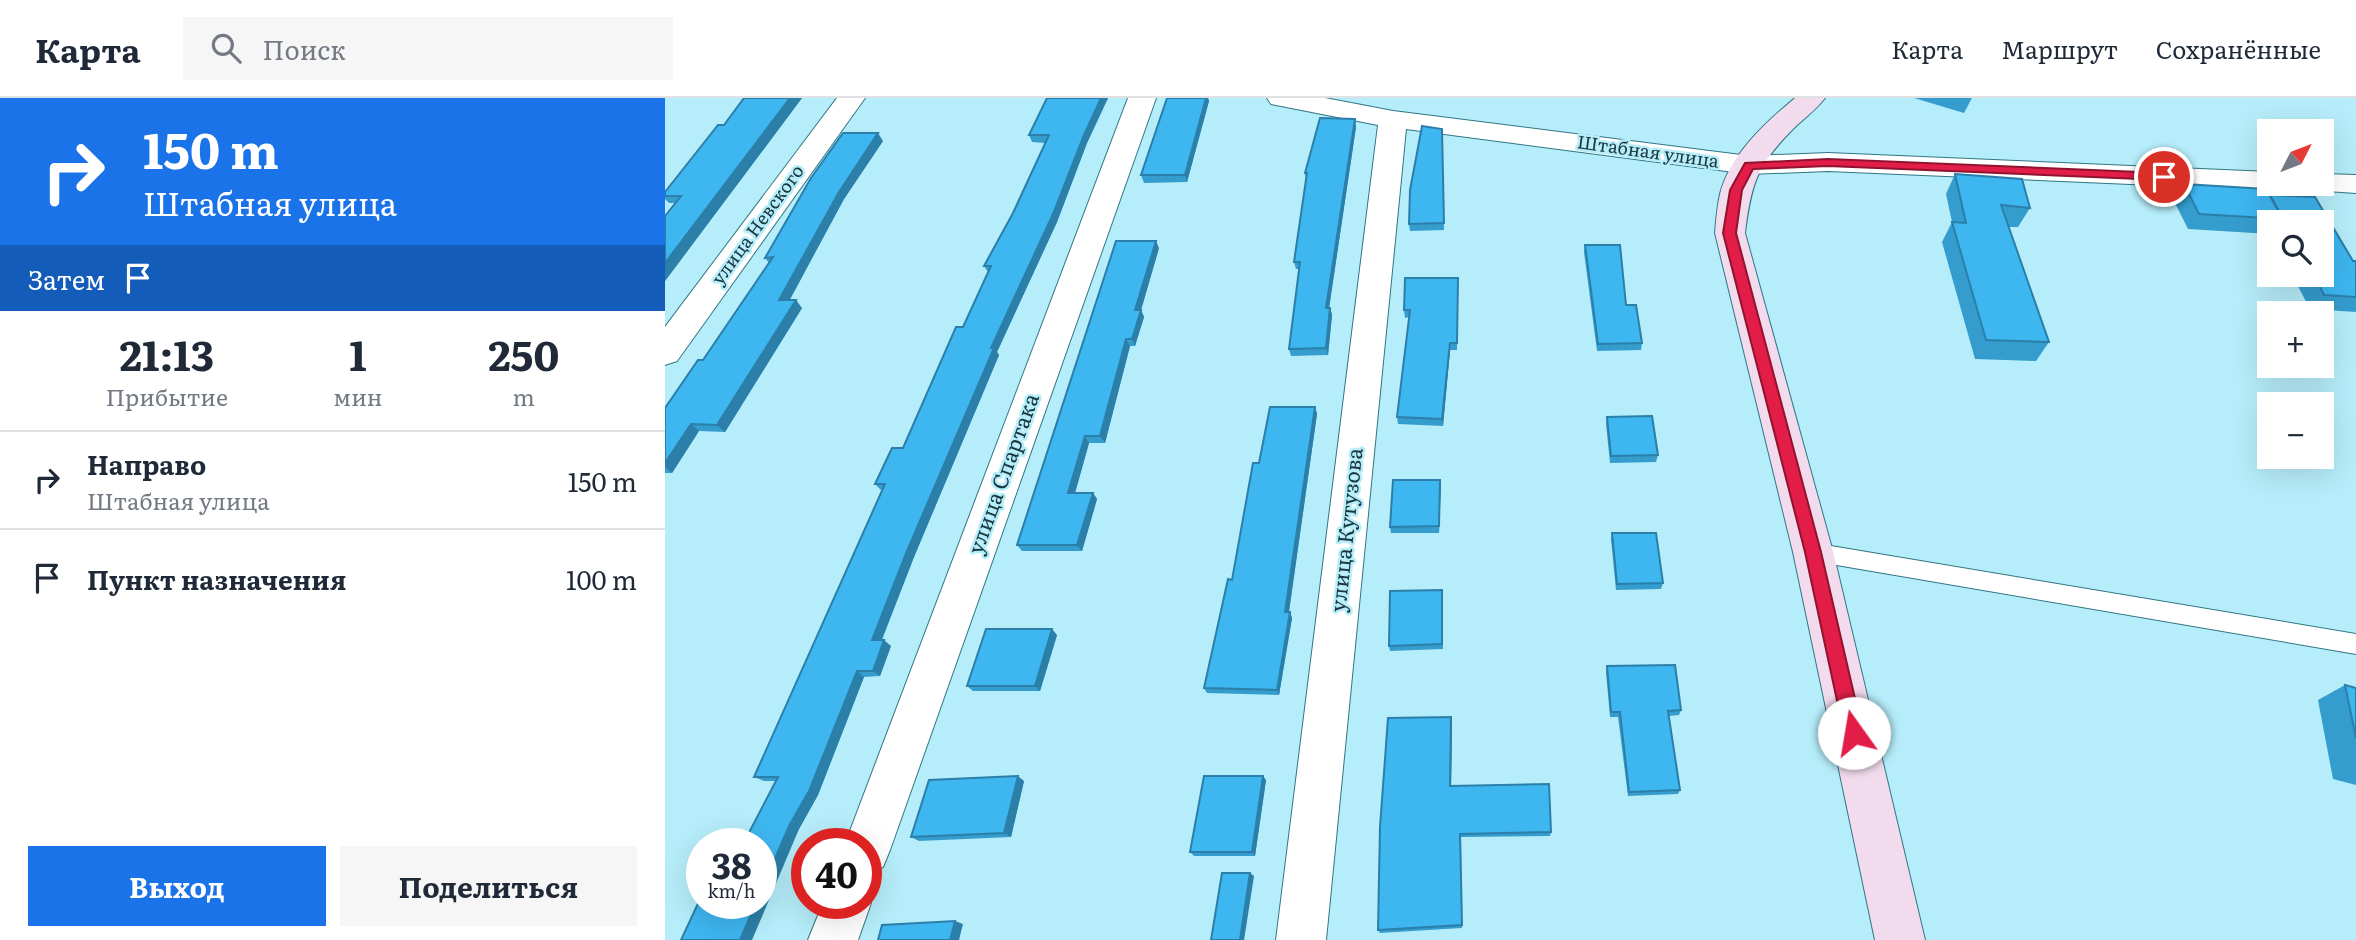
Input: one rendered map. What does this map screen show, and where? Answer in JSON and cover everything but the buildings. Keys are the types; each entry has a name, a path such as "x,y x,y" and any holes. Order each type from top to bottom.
{"street":[{"name":"улица Невского","path":"665,352 851,98"},
{"name":"улица Спартака","path":"874,828 1142,98"},
{"name":"Штабная улица","path":"1281,98 1393,119 1749,165 1828,162 2257,180"},
{"path":"1811,98 1765,143 1749,165 1736,190 1730,233 1813,552 1900,940"},
{"name":"улица Кутузова","path":"1301,940 1393,119"},
{"path":"2335,183 2356,184"},
{"path":"833,940 841,919"}],"lane":[{"path":"1813,552 2356,644"}],"route":[{"path":"1854,733 1813,552 1730,233 1736,190 1749,165 1828,162 2164,177"}]}
